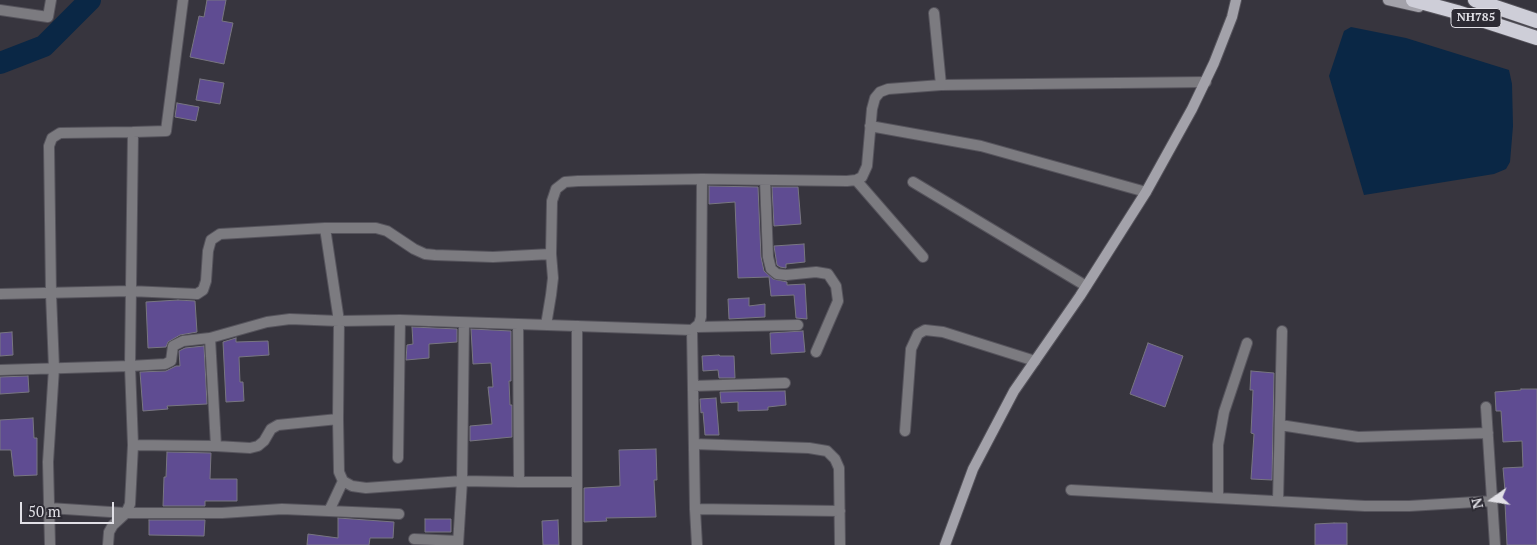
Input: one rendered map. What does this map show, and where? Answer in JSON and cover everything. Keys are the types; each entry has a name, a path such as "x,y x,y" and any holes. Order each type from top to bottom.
{"highway":[{"name":"NH785","path":"1413,0 1537,38"},
{"name":"NH785","path":"1475,0 1537,21"}],"main road":[{"path":"944,545 973,469 1014,391 1086,286 1146,192 1206,82 1227,30 1236,0"},
{"path":"1388,0 1455,16 1537,44"},
{"path":"1486,0 1504,3 1537,17"}],"street":[{"path":"0,10 48,17 51,0"},
{"path":"50,545 48,462 54,368 51,294 50,146 52,138 60,133 166,131 183,0"},
{"path":"934,13 941,86"},
{"path":"546,325 552,295 553,278 551,254 552,201 556,189 565,182 578,180 702,179 856,180 862,176 866,166 874,103 880,92 888,89 941,86 1206,82"},
{"path":"870,126 981,146 1146,192"},
{"path":"108,545 109,532 113,525 126,513 130,504 133,445 130,291 133,132"},
{"path":"697,545 693,386 695,328 701,317 702,179"},
{"path":"765,180 768,257 771,269 777,274 786,275 816,272 828,274 836,286 838,301 816,352"},
{"path":"856,180 923,257"},
{"path":"912,182 1086,286"},
{"path":"325,228 339,321 337,462 343,481 352,486 366,488 462,482 577,482"},
{"path":"0,294 130,291 197,294 203,290 206,281 208,251 211,240 220,234 325,228 376,228 387,231 425,254 493,257 551,254"},
{"path":"0,370 165,364 171,361 173,346 184,341 210,338 267,322 290,318 339,321 400,320 695,328 798,325"},
{"path":"398,458 400,320"},
{"path":"414,539 458,543 462,482 464,323"},
{"path":"518,324 520,482"},
{"path":"577,326 577,545"},
{"path":"905,431 912,349 918,334 925,330 944,332 1035,361"},
{"path":"1278,501 1282,331"},
{"path":"210,338 216,446"},
{"path":"1218,498 1218,445 1224,412 1248,343"},
{"path":"693,386 785,383"},
{"path":"1486,407 1495,545"},
{"path":"133,445 250,448 258,446 264,441 271,429 278,425 338,419"},
{"path":"1280,425 1358,437 1488,433"},
{"path":"694,444 809,448 827,451 835,459 839,468 840,545"},
{"path":"328,511 343,481"},
{"path":"1071,490 1366,506 1409,506 1492,501"},
{"path":"49,508 126,513 222,513 282,509 399,514"},
{"path":"695,509 840,511"}],"water":[{"path":"1351,27 1406,38 1509,70 1512,84 1513,126 1510,162 1506,169 1494,174 1364,195 1329,76 1344,31"}],"building":[{"path":"207,0 226,0 222,21 233,23 224,64 190,57 199,16 204,17"},
{"path":"200,79 224,83 220,104 196,100"},
{"path":"177,103 199,107 196,121 175,117"},
{"path":"709,186 758,187 761,257 764,271 773,279 787,282 787,285 805,284 807,319 796,318 794,295 771,296 769,277 738,278 735,202 709,204"},
{"path":"772,187 798,187 801,224 774,226"},
{"path":"804,244 805,262 786,264 786,268 777,265 774,246"},
{"path":"749,298 749,306 765,304 765,317 729,319 728,299"},
{"path":"195,301 197,332 180,335 168,342 166,347 148,348 146,302"},
{"path":"412,327 457,329 457,342 429,344 429,358 406,360 407,345 413,344"},
{"path":"471,329 511,331 511,381 509,381 510,405 512,405 512,437 470,441 470,426 492,424 488,387 493,387 491,363 473,364"},
{"path":"803,331 805,352 771,354 770,333"},
{"path":"12,332 13,355 0,356 0,333"},
{"path":"236,338 236,342 268,341 269,355 239,357 240,382 243,382 244,401 226,402 223,342"},
{"path":"1148,343 1183,356 1165,407 1130,394"},
{"path":"204,346 207,404 167,406 168,409 143,411 140,372 166,371 180,366 179,351 185,348"},
{"path":"702,356 734,356 735,378 719,378 718,370 703,371"},
{"path":"1251,371 1274,373 1272,480 1251,479 1254,434 1251,433 1253,390 1250,390"},
{"path":"28,376 29,392 0,394 0,377"},
{"path":"1537,389 1537,545 1507,545 1505,503 1502,503 1502,491 1505,491 1503,468 1523,467 1522,441 1503,442 1501,411 1496,411 1495,392"},
{"path":"785,391 786,405 768,407 768,410 738,411 738,402 721,403 720,392"},
{"path":"716,398 719,435 705,435 700,399"},
{"path":"33,418 34,438 37,438 37,475 14,476 11,450 0,450 0,420"},
{"path":"656,449 657,480 654,480 656,517 606,518 607,521 584,522 584,488 620,486 619,450"},
{"path":"167,452 211,453 210,479 237,479 237,501 205,501 205,506 163,506"},
{"path":"338,518 394,522 393,538 370,538 369,545 307,545 308,534 338,538"},
{"path":"425,519 451,519 451,532 425,532"},
{"path":"149,520 205,520 204,536 149,535"},
{"path":"558,520 559,545 543,545 542,521"},
{"path":"1347,523 1347,545 1315,545 1315,524"}],"waterway":[{"path":"0,63 44,46 90,0"}]}
